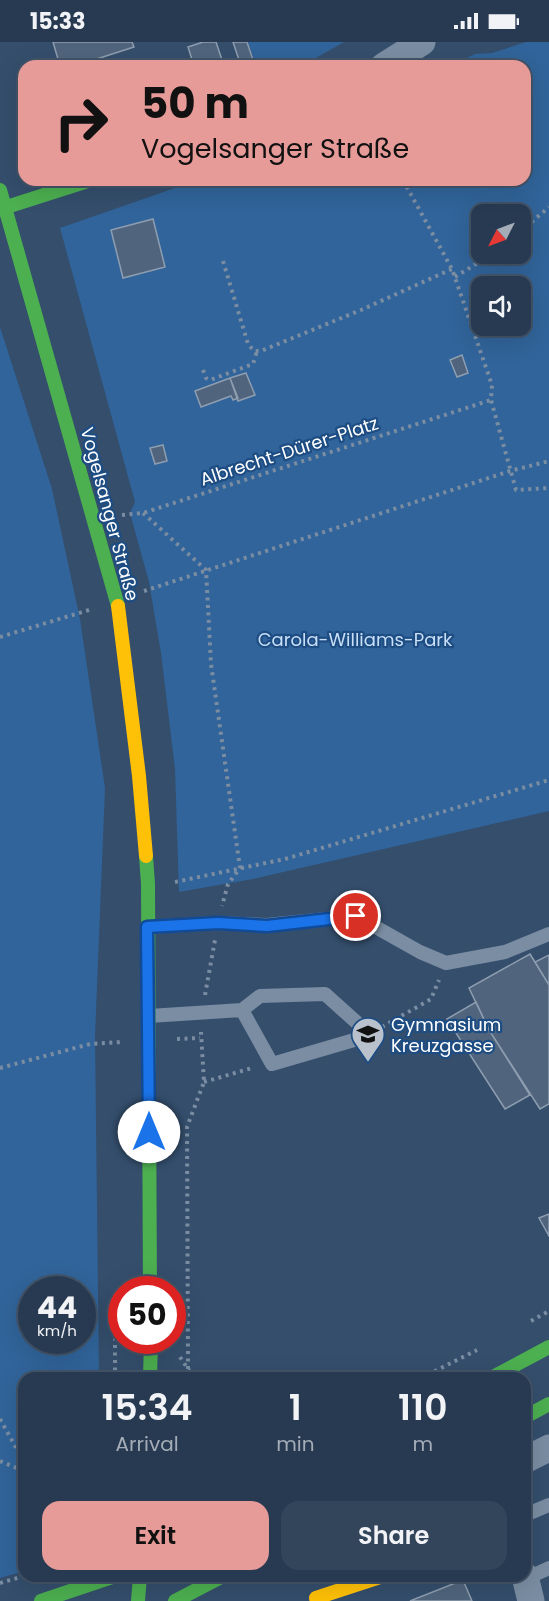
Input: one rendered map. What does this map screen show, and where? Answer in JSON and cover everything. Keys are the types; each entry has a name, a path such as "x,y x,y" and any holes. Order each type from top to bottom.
{"main road":[{"path":"3,208 72,186"},
{"name":"Vogelsanger Straße","path":"0,190 3,208 117,601 139,776 148,884 150,1276"},
{"path":"502,1372 549,1347"},
{"path":"150,1372 151,1354"},
{"path":"154,1354 163,1372"},
{"path":"531,1414 549,1404"},
{"path":"41,1601 97,1582"},
{"path":"138,1601 140,1582"},
{"path":"175,1601 211,1582"},
{"path":"316,1598 365,1582"}],"street":[{"path":"394,60 422,42"},
{"path":"531,1457 549,1448"}],"lane":[{"path":"147,927 218,923 267,926 356,916 420,952 446,963 506,952 549,934"},
{"path":"149,1016 242,1010 260,996 325,994 364,1029 361,1038 272,1064 242,1010"},
{"path":"531,1512 549,1505"}],"path":[{"path":"407,186 455,277 492,385 491,400 516,490 549,488"},
{"path":"531,223 549,207"},
{"path":"223,261 248,344 254,351 261,351 351,314 452,269"},
{"path":"455,277 476,264"},
{"path":"203,370 206,378 210,380 253,364 257,351"},
{"name":"Albrecht-Dürer-Platz","path":"94,520 143,513 491,400"},
{"path":"0,637 117,601 510,471 549,461"},
{"path":"143,513 206,570 211,664 240,868 228,884 218,923 200,1038 204,1082 187,1127 188,1369 190,1372"},
{"path":"148,884 181,882 285,859 549,780"},
{"path":"364,1029 385,1026 431,999 446,963"},
{"path":"0,1068 90,1044 200,1038"},
{"path":"122,1041 122,1053"},
{"path":"204,1082 272,1064"},
{"path":"115,1354 115,1372"},
{"path":"0,1419 18,1451"},
{"path":"0,1461 18,1468"},
{"path":"0,1583 18,1578"}],"green space":[{"path":"248,42 344,42 312,60 254,60"},
{"name":"Carola-Williams-Park","path":"526,42 549,42 549,811 253,879 179,892 175,769 161,653 149,582 130,513 135,502 60,228 181,186 531,186 531,60 462,60 475,54 492,53"},
{"path":"0,327 52,489 80,619 105,788 95,1036 99,1372 18,1372 18,1573 0,1578"}],"building":[{"path":"53,42 132,42 134,47 94,60 58,60"},
{"path":"203,42 216,42 222,60 192,60 188,47"},
{"path":"233,42 247,42 253,60 239,60"},
{"path":"153,219 165,267 123,278 111,230"},
{"path":"462,355 468,373 457,377 450,360"},
{"path":"246,373 255,395 238,401 230,378"},
{"path":"230,378 238,398 233,400 231,396 201,407 195,391"},
{"path":"163,445 167,461 155,464 150,448"},
{"path":"530,954 549,985 549,1104 540,1109 489,1030 469,988"},
{"path":"549,955 549,985 535,962"},
{"path":"476,1002 489,1030 530,1095 505,1109 447,1019"},
{"path":"549,1214 549,1236 539,1218"},
{"path":"458,1582 464,1582 472,1601 410,1601"}],"traffic: fast":[{"path":"0,209 72,186"},
{"path":"0,190 118,606"},
{"path":"146,856 150,1276"},
{"path":"502,1372 549,1347"},
{"path":"150,1372 151,1354"},
{"path":"531,1414 549,1404"},
{"path":"41,1601 97,1582"},
{"path":"138,1601 140,1582"},
{"path":"175,1601 211,1582"}],"traffic: slow":[{"path":"118,606 139,776 146,856"},
{"path":"316,1598 365,1582"}],"place":[{"name":"Gymnasium Kreuzgasse","path":"368,1063"}],"route":[{"path":"149,1132 150,1040 147,927 218,923 267,926 356,916"}]}
